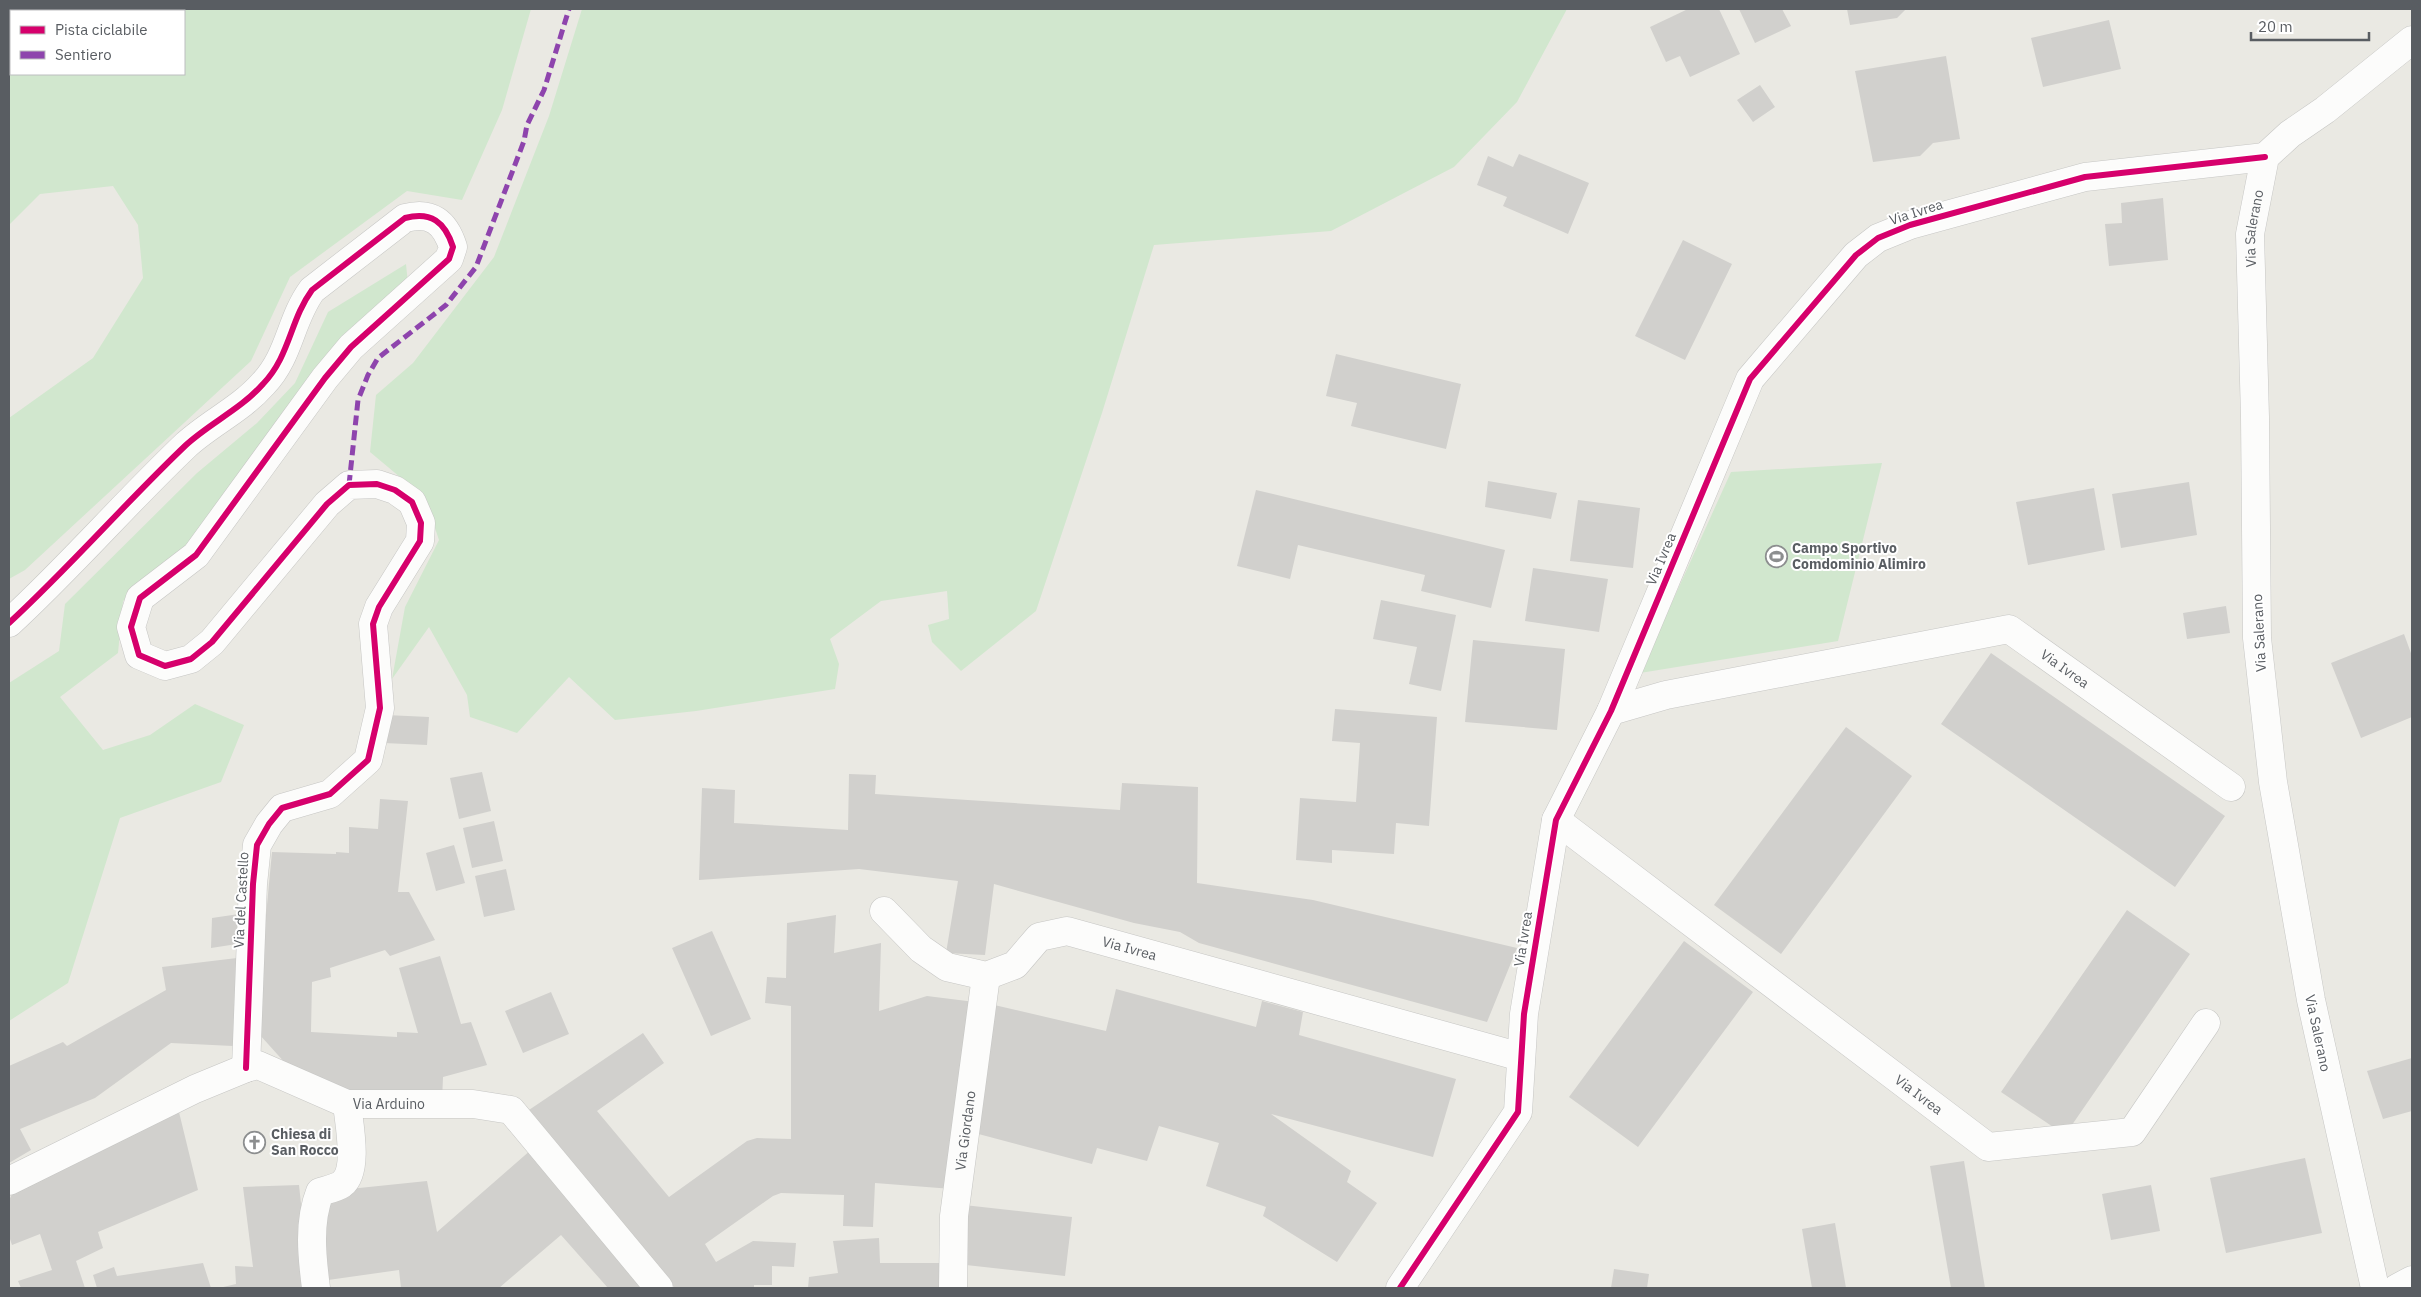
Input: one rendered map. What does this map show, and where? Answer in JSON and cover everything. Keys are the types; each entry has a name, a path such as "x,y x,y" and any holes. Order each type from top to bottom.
{"street":[{"path":"2265,156 2290,134 2325,110 2412,40"},
{"name":"Via Ivrea","path":"1400,1288 1518,1112 1524,1014 1556,820 1611,711 1750,379 1856,255 1878,238 1910,225 2085,177 2265,156"},
{"name":"Via Salerano","path":"2265,156 2250,234 2255,417 2257,638 2273,782 2311,1000 2375,1288"},
{"name":"Via del Castello","path":"9,623 187,444 240,405 264,384 283,358 301,306 312,290 395,223 417,214 430,217 442,224 453,247 450,259 351,347 325,378 196,555 140,598 131,627 139,655 165,666 191,659 212,642 327,504 349,485 377,484 395,490 412,502 421,523 420,541 379,608 373,624 380,708 368,760 330,794 282,808 257,845 253,884 246,1068"},
{"name":"Via Ivrea","path":"1611,711 1666,695 2009,629 2231,787"},
{"name":"Via Ivrea","path":"1556,820 1988,1147 2132,1132 2206,1023"},
{"path":"884,911 921,949 946,967 986,976"},
{"name":"Via Ivrea","path":"986,976 1016,965 1039,937 1067,931 1521,1057"},
{"name":"Via Giordano","path":"954,1288 954,1216 986,976"},
{"name":"Via Arduino","path":"9,1181 195,1088 258,1065 347,1104 474,1104 510,1110 659,1288"},
{"path":"316,1288 312,1257 313,1208 320,1192 341,1184 349,1175 352,1157 347,1104"},
{"path":"2397,1288 2412,1280"}],"green space":[{"path":"9,9 531,9 502,110 462,200 407,191 290,277 251,361 25,570 9,579 9,418 93,358 143,278 138,225 113,186 40,194 9,225"},
{"path":"582,9 1567,9 1517,102 1454,167 1331,231 1154,245 1102,413 1036,611 961,671 932,642 928,625 949,619 947,591 881,601 830,639 839,664 835,689 696,711 615,720 569,677 517,733 470,717 467,695 429,627 392,679 405,607 439,540 425,498 370,452 376,395 413,363 494,257 549,116"},
{"path":"406,264 408,284 176,560 123,601 118,653 60,697 103,750 150,735 195,704 244,725 221,782 120,818 68,983 9,1021 9,683 59,651 65,604 197,473 257,423 295,383 328,312"},
{"name":"Campo Sportivo Comdominio Alimiro","path":"1882,463 1838,641 1640,673 1731,472"}],"building":[{"path":"1688,9 1719,9 1740,54 1690,77 1680,56 1666,62 1650,27"},
{"path":"1739,9 1782,9 1791,26 1755,43"},
{"path":"1847,9 1906,9 1897,18 1850,25"},
{"path":"2109,20 2121,69 2043,87 2031,38"},
{"path":"1946,56 1960,139 1933,143 1920,156 1873,162 1855,71"},
{"path":"1760,85 1775,107 1753,122 1737,100"},
{"path":"1519,154 1589,183 1568,234 1503,206 1507,197 1477,185 1488,156 1513,167"},
{"path":"2163,198 2168,260 2109,266 2105,224 2122,223 2121,203"},
{"path":"1683,240 1732,264 1685,360 1635,336"},
{"path":"1336,354 1461,384 1446,449 1351,426 1357,403 1326,396"},
{"path":"1488,481 1557,493 1551,519 1485,507"},
{"path":"2189,482 2197,535 2121,548 2112,494"},
{"path":"2094,488 2105,550 2028,565 2016,502"},
{"path":"1256,490 1505,550 1491,608 1421,591 1425,575 1298,545 1290,579 1237,566"},
{"path":"1578,500 1640,508 1633,568 1570,561"},
{"path":"1533,568 1608,579 1599,632 1525,621"},
{"path":"1381,600 1456,615 1441,691 1409,684 1417,647 1373,639"},
{"path":"2226,606 2230,633 2187,639 2183,613"},
{"path":"2404,634 2412,656 2412,717 2361,738 2331,663"},
{"path":"1473,640 1565,649 1557,730 1465,722"},
{"path":"1991,653 2225,816 2175,887 1941,724"},
{"path":"1335,709 1437,717 1429,826 1396,823 1394,854 1332,850 1332,863 1296,860 1300,798 1356,802 1360,743 1332,741"},
{"path":"386,715 429,717 427,745 384,743"},
{"path":"1846,727 1912,776 1781,954 1714,905"},
{"path":"482,772 491,811 459,819 450,778"},
{"path":"849,774 876,775 875,794 1120,810 1122,783 1198,787 1197,883 1313,900 1517,948 1487,1022 1199,943 1180,932 1134,923 994,884 985,955 946,953 958,881 859,869 699,880 702,788 735,790 734,823 848,830"},
{"path":"380,799 408,801 398,892 409,892 435,940 390,956 385,950 330,968 331,977 312,982 311,1032 397,1037 397,1032 418,1033 399,968 440,956 461,1024 471,1022 487,1065 443,1077 442,1101 347,1100 296,1075 259,1034 262,958 272,852 349,853 349,827 378,829"},
{"path":"494,821 503,861 472,868 463,828"},
{"path":"454,845 465,883 436,891 426,853"},
{"path":"506,869 515,910 484,917 475,876"},
{"path":"2127,910 2190,954 2065,1135 2001,1092"},
{"path":"239,914 237,944 211,948 212,918"},
{"path":"836,915 834,953 881,943 879,1011 927,996 975,1002 952,1189 875,1183 873,1227 843,1226 844,1195 781,1193 773,1196 705,1244 716,1262 753,1241 796,1243 794,1267 772,1266 772,1285 754,1285 754,1288 675,1288 523,1114 643,1033 664,1063 597,1111 669,1197 747,1141 757,1138 791,1139 791,1006 765,1003 767,977 786,978 787,923"},
{"path":"712,931 751,1019 711,1036 672,948"},
{"path":"1684,941 1753,992 1638,1147 1569,1097"},
{"path":"237,958 233,1046 171,1043 95,1098 20,1129 31,1150 9,1163 9,1066 63,1042 67,1046 166,990 162,967"},
{"path":"1116,989 1256,1027 1262,1001 1303,1012 1299,1035 1456,1079 1433,1157 1271,1114 1351,1171 1347,1182 1377,1203 1337,1262 1263,1216 1266,1207 1206,1186 1219,1143 1159,1126 1147,1161 1097,1148 1092,1164 971,1132 990,1004 1106,1031"},
{"path":"551,992 569,1034 523,1053 505,1011"},
{"path":"2412,1058 2412,1111 2383,1119 2367,1071"},
{"path":"178,1108 198,1190 98,1232 103,1248 76,1261 85,1288 21,1288 18,1281 52,1270 40,1234 12,1245 9,1236 9,1200 15,1189"},
{"path":"532,1149 648,1288 608,1288 561,1235 499,1288 401,1288 399,1270 321,1281 320,1239 330,1191 427,1181 437,1232"},
{"path":"2305,1158 2322,1233 2226,1253 2210,1178"},
{"path":"1964,1161 1985,1288 1951,1288 1930,1166"},
{"path":"299,1185 310,1288 219,1288 236,1284 235,1266 253,1267 243,1187"},
{"path":"2151,1185 2160,1231 2111,1240 2102,1194"},
{"path":"964,1205 1072,1217 1065,1276 957,1264"},
{"path":"1835,1223 1846,1288 1812,1288 1802,1229"},
{"path":"879,1238 880,1263 942,1263 943,1288 808,1288 809,1277 838,1273 833,1241"},
{"path":"203,1263 211,1288 97,1288 93,1275 114,1267 117,1276"},
{"path":"1614,1269 1649,1274 1647,1288 1611,1288"}],"marked path":[{"path":"349,485 358,400 368,375 378,358 446,305 476,267 524,141 527,125 544,90 569,9"}],"cycle path":[{"path":"1400,1288 1518,1112 1524,1014 1556,820 1611,711 1750,379 1856,255 1878,238 1910,225 2085,177 2265,157"},
{"path":"9,623 54,580 186,445 245,401 263,384 279,362 299,313 312,290 405,218 422,216 436,220 441,225 450,238 453,247 449,259 351,347 325,378 196,555 140,598 131,627 139,655 165,666 191,659 212,642 327,504 349,485 377,484 395,490 412,502 421,523 420,541 379,607 373,624 380,708 368,760 330,794 282,808 269,824 257,845 253,884 246,1068"}],"place":[{"name":"Campo Sportivo Comdominio Alimiro","path":"1776,556"},
{"name":"Chiesa di San Rocco","path":"255,1142"}]}
